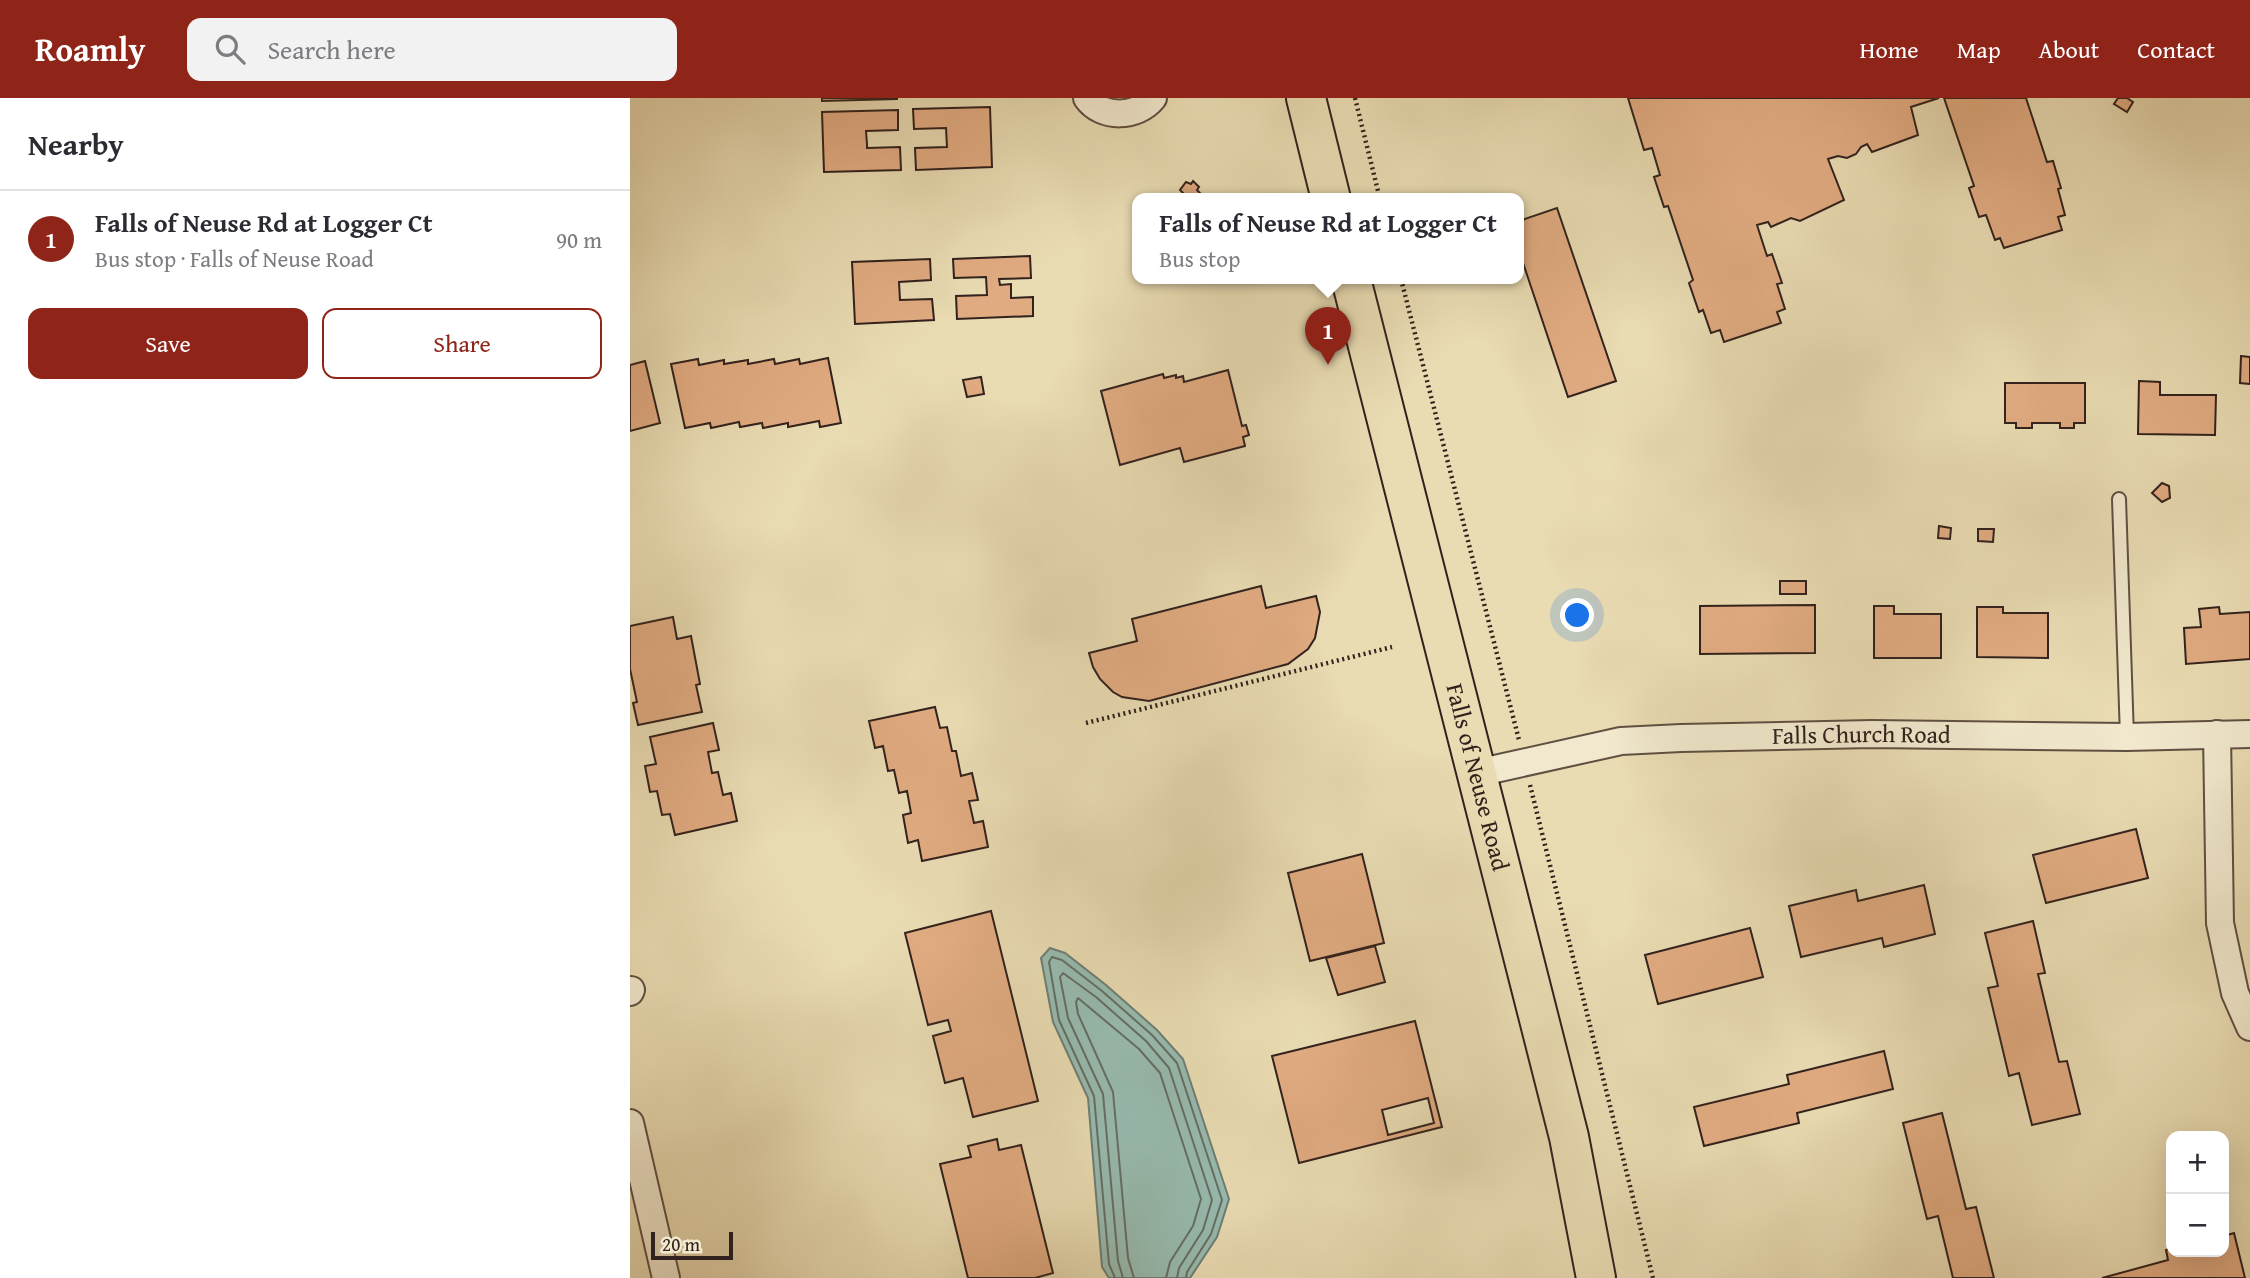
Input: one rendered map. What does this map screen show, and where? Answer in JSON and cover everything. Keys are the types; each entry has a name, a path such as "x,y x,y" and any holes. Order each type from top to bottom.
{"main road":[{"path":"1306,98 1330,193"},
{"name":"Falls of Neuse Road","path":"1353,284 1569,1137 1596,1278"}],"street":[{"path":"1087,98 1104,111 1121,114 1138,110 1153,98"},
{"path":"2217,734 2220,923 2235,993 2250,1027"},
{"name":"Falls Church Road","path":"1477,773 1621,741 1739,735 2127,737 2250,734"},
{"path":"630,1123 666,1278"}],"lane":[{"path":"2119,499 2127,737"}],"path":[{"path":"1355,98 1379,193"},
{"path":"1402,284 1514,721"},
{"path":"1086,723 1392,647"},
{"path":"1534,799 1653,1278"}],"water":[{"path":"1050,948 1065,953 1106,985 1157,1030 1183,1059 1229,1199 1217,1237 1190,1278 1109,1278 1102,1267 1088,1098 1053,1022 1041,958"}],"building":[{"path":"822,98 897,98 897,99 822,101"},
{"path":"1628,98 1939,98 1911,107 1918,135 1872,152 1867,144 1847,158 1838,156 1828,159 1844,200 1800,221 1791,218 1771,227 1768,222 1757,225 1767,256 1772,254 1782,283 1777,284 1785,309 1777,312 1781,323 1724,342 1720,330 1711,333 1703,310 1699,312 1689,283 1693,280 1668,206 1664,207 1654,177 1660,175 1652,148 1644,150"},
{"path":"1944,98 2026,98 2047,162 2053,161 2061,188 2058,189 2065,215 2058,217 2062,230 2004,248 2000,238 1995,240 1986,215 1979,217 1969,188 1974,186"},
{"path":"2118,98 2127,98 2133,102 2127,112 2114,104"},
{"path":"990,107 992,167 916,170 915,148 947,147 946,128 914,129 913,109"},
{"path":"898,110 898,130 866,131 867,148 900,147 901,170 824,172 822,112"},
{"path":"1193,181 1199,187 1197,190 1200,193 1183,193 1180,190 1186,182 1191,184"},
{"path":"1557,208 1616,381 1568,397 1524,266 1524,219"},
{"path":"1030,256 1031,278 999,279 1000,285 1011,284 1011,298 1033,297 1033,316 957,319 956,296 987,295 986,277 954,278 953,259"},
{"path":"930,259 931,280 899,282 900,300 932,299 934,320 855,324 852,262"},
{"path":"2241,356 2250,357 2250,384 2240,383"},
{"path":"828,358 841,423 820,427 819,421 788,427 788,423 763,428 762,423 740,427 739,422 711,428 710,423 685,428 671,364 698,359 699,365 724,360 724,364 748,360 748,364 774,359 775,364 799,359 800,364"},
{"path":"645,361 660,423 630,431 630,365"},
{"path":"1228,370 1242,426 1246,425 1249,435 1243,437 1245,446 1184,462 1180,448 1120,465 1101,391 1163,374 1164,378 1183,376 1184,382"},
{"path":"981,377 984,394 967,397 963,380"},
{"path":"2139,381 2160,382 2160,395 2216,395 2215,435 2138,434"},
{"path":"2005,383 2085,383 2085,423 2074,423 2074,428 2060,428 2060,423 2032,423 2032,428 2016,428 2016,423 2005,423"},
{"path":"2162,483 2169,486 2170,498 2162,502 2152,493"},
{"path":"1939,526 1951,528 1950,539 1938,538"},
{"path":"1978,529 1994,529 1993,542 1978,541"},
{"path":"1780,581 1806,581 1806,594 1780,594"},
{"path":"1261,586 1266,608 1316,596 1320,612 1315,638 1308,649 1288,664 1149,701 1122,697 1113,692 1093,667 1089,653 1137,641 1132,619"},
{"path":"1815,605 1815,653 1700,654 1700,606"},
{"path":"1874,606 1894,606 1894,614 1941,614 1941,658 1874,658"},
{"path":"1977,607 2003,607 2003,613 2048,613 2048,658 1977,657"},
{"path":"2219,607 2220,614 2250,612 2250,659 2186,664 2184,628 2201,627 2199,609"},
{"path":"673,617 677,639 691,636 702,712 638,725 633,703 637,702 630,669 630,626"},
{"path":"935,707 940,728 947,727 961,776 972,773 978,800 969,801 974,823 983,821 988,847 922,861 918,840 908,843 903,815 911,813 907,791 899,793 894,770 888,771 883,746 875,748 869,721"},
{"path":"713,723 719,750 708,752 712,773 718,772 723,795 731,793 737,821 675,835 670,814 662,815 657,791 650,792 645,766 656,764 650,737"},
{"path":"2136,829 2148,878 2046,903 2033,855"},
{"path":"1362,854 1384,943 1310,961 1288,873"},
{"path":"1924,885 1935,934 1884,947 1882,938 1801,957 1789,906 1856,890 1858,901"},
{"path":"991,911 1038,1101 973,1117 963,1078 945,1083 933,1036 951,1031 948,1020 928,1025 905,933"},
{"path":"2033,921 2045,973 2038,974 2058,1058 2059,1062 2067,1061 2080,1114 2032,1125 2019,1073 2009,1076 1988,988 1998,986 1985,933"},
{"path":"1750,928 1763,977 1658,1004 1645,955"},
{"path":"1375,946 1385,982 1338,995 1326,958"},
{"path":"1415,1021 1442,1127 1299,1163 1272,1056","holes":["1428,1098 1434,1123 1388,1135 1382,1110"]},
{"path":"1884,1051 1893,1089 1797,1113 1799,1123 1704,1146 1694,1107 1789,1084 1787,1075"},
{"path":"1942,1113 1966,1209 1976,1207 1994,1278 1953,1278 1938,1216 1927,1219 1903,1123"},
{"path":"997,1139 999,1150 1021,1145 1053,1273 1035,1278 968,1278 940,1164 971,1157 968,1146"},
{"path":"2234,1233 2245,1278 2102,1278 2168,1260 2167,1257 2229,1257 2229,1234"}],"place":[{"name":"Falls of Neuse Rd at Logger Ct","path":"1328,365"}]}
